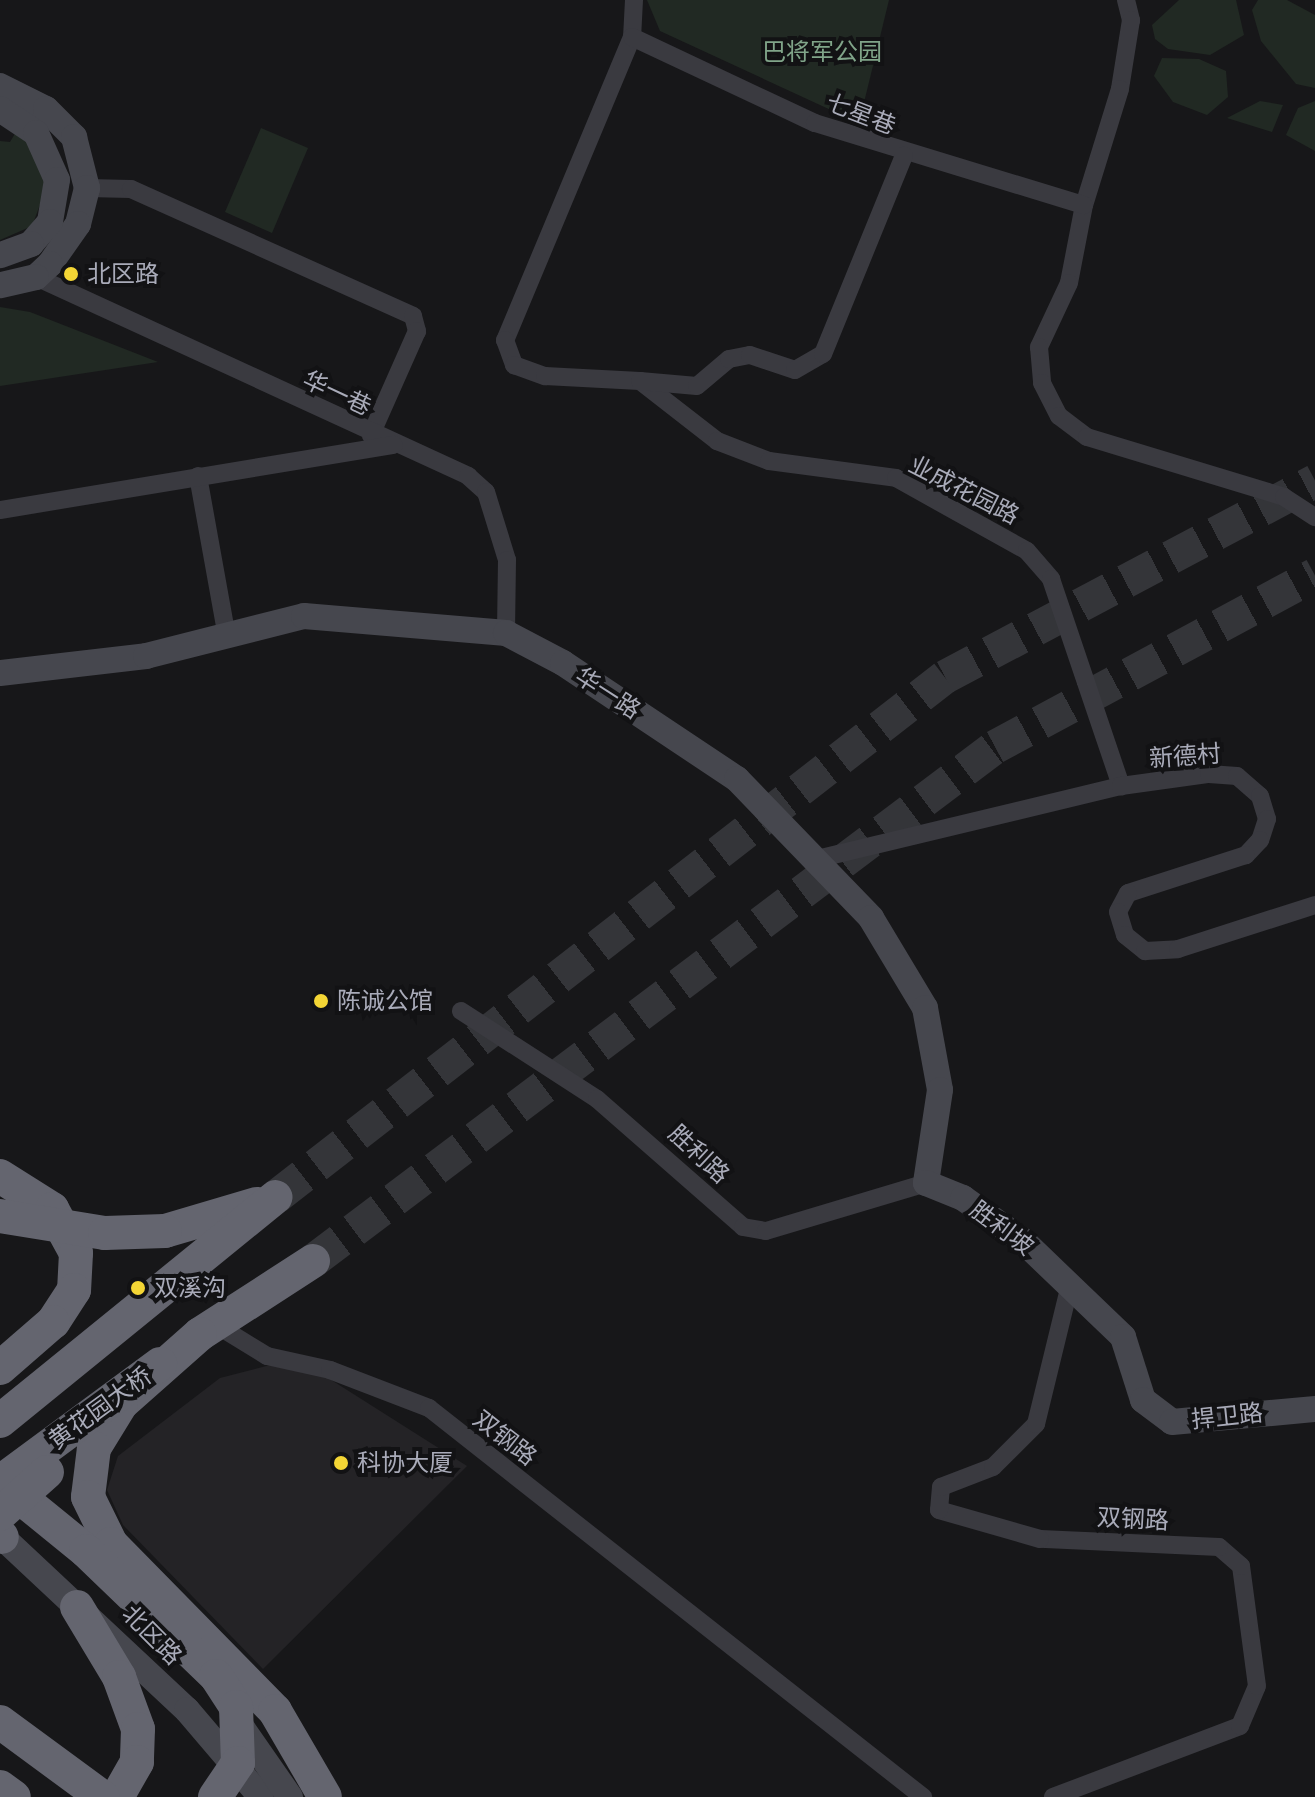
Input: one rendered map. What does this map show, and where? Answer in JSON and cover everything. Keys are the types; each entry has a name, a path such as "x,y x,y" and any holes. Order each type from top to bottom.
{"highway":[{"path":"0,1176 52,1209 76,1253 74,1290 53,1322 0,1368"},
{"name":"黄花园大桥","path":"0,1216 105,1233 165,1231 276,1197 137,1315 0,1421"},
{"name":"黄花园大桥","path":"0,1483 207,1329 313,1261"},
{"path":"1,1531 160,1364"},
{"path":"121,1404 94,1448 88,1497 103,1532 250,1680 300,1747 325,1797"},
{"path":"0,1483 86,1551 216,1676 236,1707 238,1763 215,1797"},
{"path":"77,1607 119,1677 138,1729 137,1762 117,1797"},
{"path":"0,1722 102,1797"},
{"path":"0,1787 14,1797"}],"street":[{"path":"634,0 632,37 505,340 514,365 545,376 697,386 729,359 750,355 795,370 823,354 904,156"},
{"path":"1126,0 1131,20 1120,89 1084,205 1069,283 1039,347 1042,383 1059,416 1087,437 1284,497 1315,517"},
{"name":"七星巷","path":"632,37 904,156 1084,205"},
{"path":"0,285 36,277 78,224 87,188 74,137 3,90"},
{"path":"0,255 31,244 50,222 57,180 36,133 3,90"},
{"path":"87,188 131,189 413,316 417,331 371,435"},
{"name":"华一巷","path":"36,277 371,435 468,476 486,492 507,560 506,633"},
{"name":"业成花园路","path":"640,381 717,441 783,464 896,478 1027,551 1051,579 1121,786"},
{"path":"0,510 394,445"},
{"path":"198,476 226,632"},
{"name":"华一路","path":"0,673 146,656 226,632 304,616 506,633 737,779 821,858 894,949 925,1008 940,1090 926,1183"},
{"name":"新德村","path":"821,858 1121,786 1237,776 1260,796 1267,819 1246,855 1128,893 1118,912 1125,935 1145,951 1178,949 1315,905"},
{"name":"胜利路","path":"461,1011 597,1099 743,1227 766,1231 926,1183"},
{"name":"胜利坡","path":"926,1183 1022,1240 1070,1285"},
{"name":"捍卫路","path":"1070,1285 1123,1337 1143,1400 1172,1422 1315,1409"},
{"name":"双钢路","path":"1053,1797 1240,1726 1257,1686 1241,1566 1219,1547 1040,1539 939,1510 941,1487 993,1467 1036,1424 1070,1285"},
{"name":"双钢路","path":"207,1329 267,1356 330,1370 429,1408 923,1797"},
{"name":"北区路","path":"0,1483 243,1725 290,1797"},
{"name":"北区路","path":"1,1531 187,1710 261,1797"}],"shaded area":[{"path":"270,1365 325,1376 467,1466 263,1669 123,1525 107,1490 118,1456 220,1378"}],"green space":[{"name":"巴将军公园","path":"647,0 889,0 859,123 660,31"},
{"path":"1179,0 1236,0 1244,35 1210,55 1168,49 1155,39 1152,25"},
{"path":"1258,0 1287,0 1315,15 1315,88 1296,84 1261,41 1252,10"},
{"path":"1162,58 1199,59 1226,71 1228,97 1207,115 1173,102 1154,76"},
{"path":"1260,101 1283,105 1272,132 1227,118"},
{"path":"1315,101 1315,151 1286,135 1298,108"},
{"path":"261,128 308,148 272,233 225,212"},
{"path":"16,132 36,152 47,186 32,226 0,240 0,141 10,142"},
{"path":"0,307 30,312 158,362 0,386"}],"tunnel":[{"path":"276,1197 945,677 1315,481"},
{"path":"313,1261 995,747 1315,575"}],"place":[{"name":"北区路","path":"71,274"},
{"name":"陈诚公馆","path":"321,1001"},
{"name":"双溪沟","path":"138,1288"},
{"name":"科协大厦","path":"341,1463"}]}
